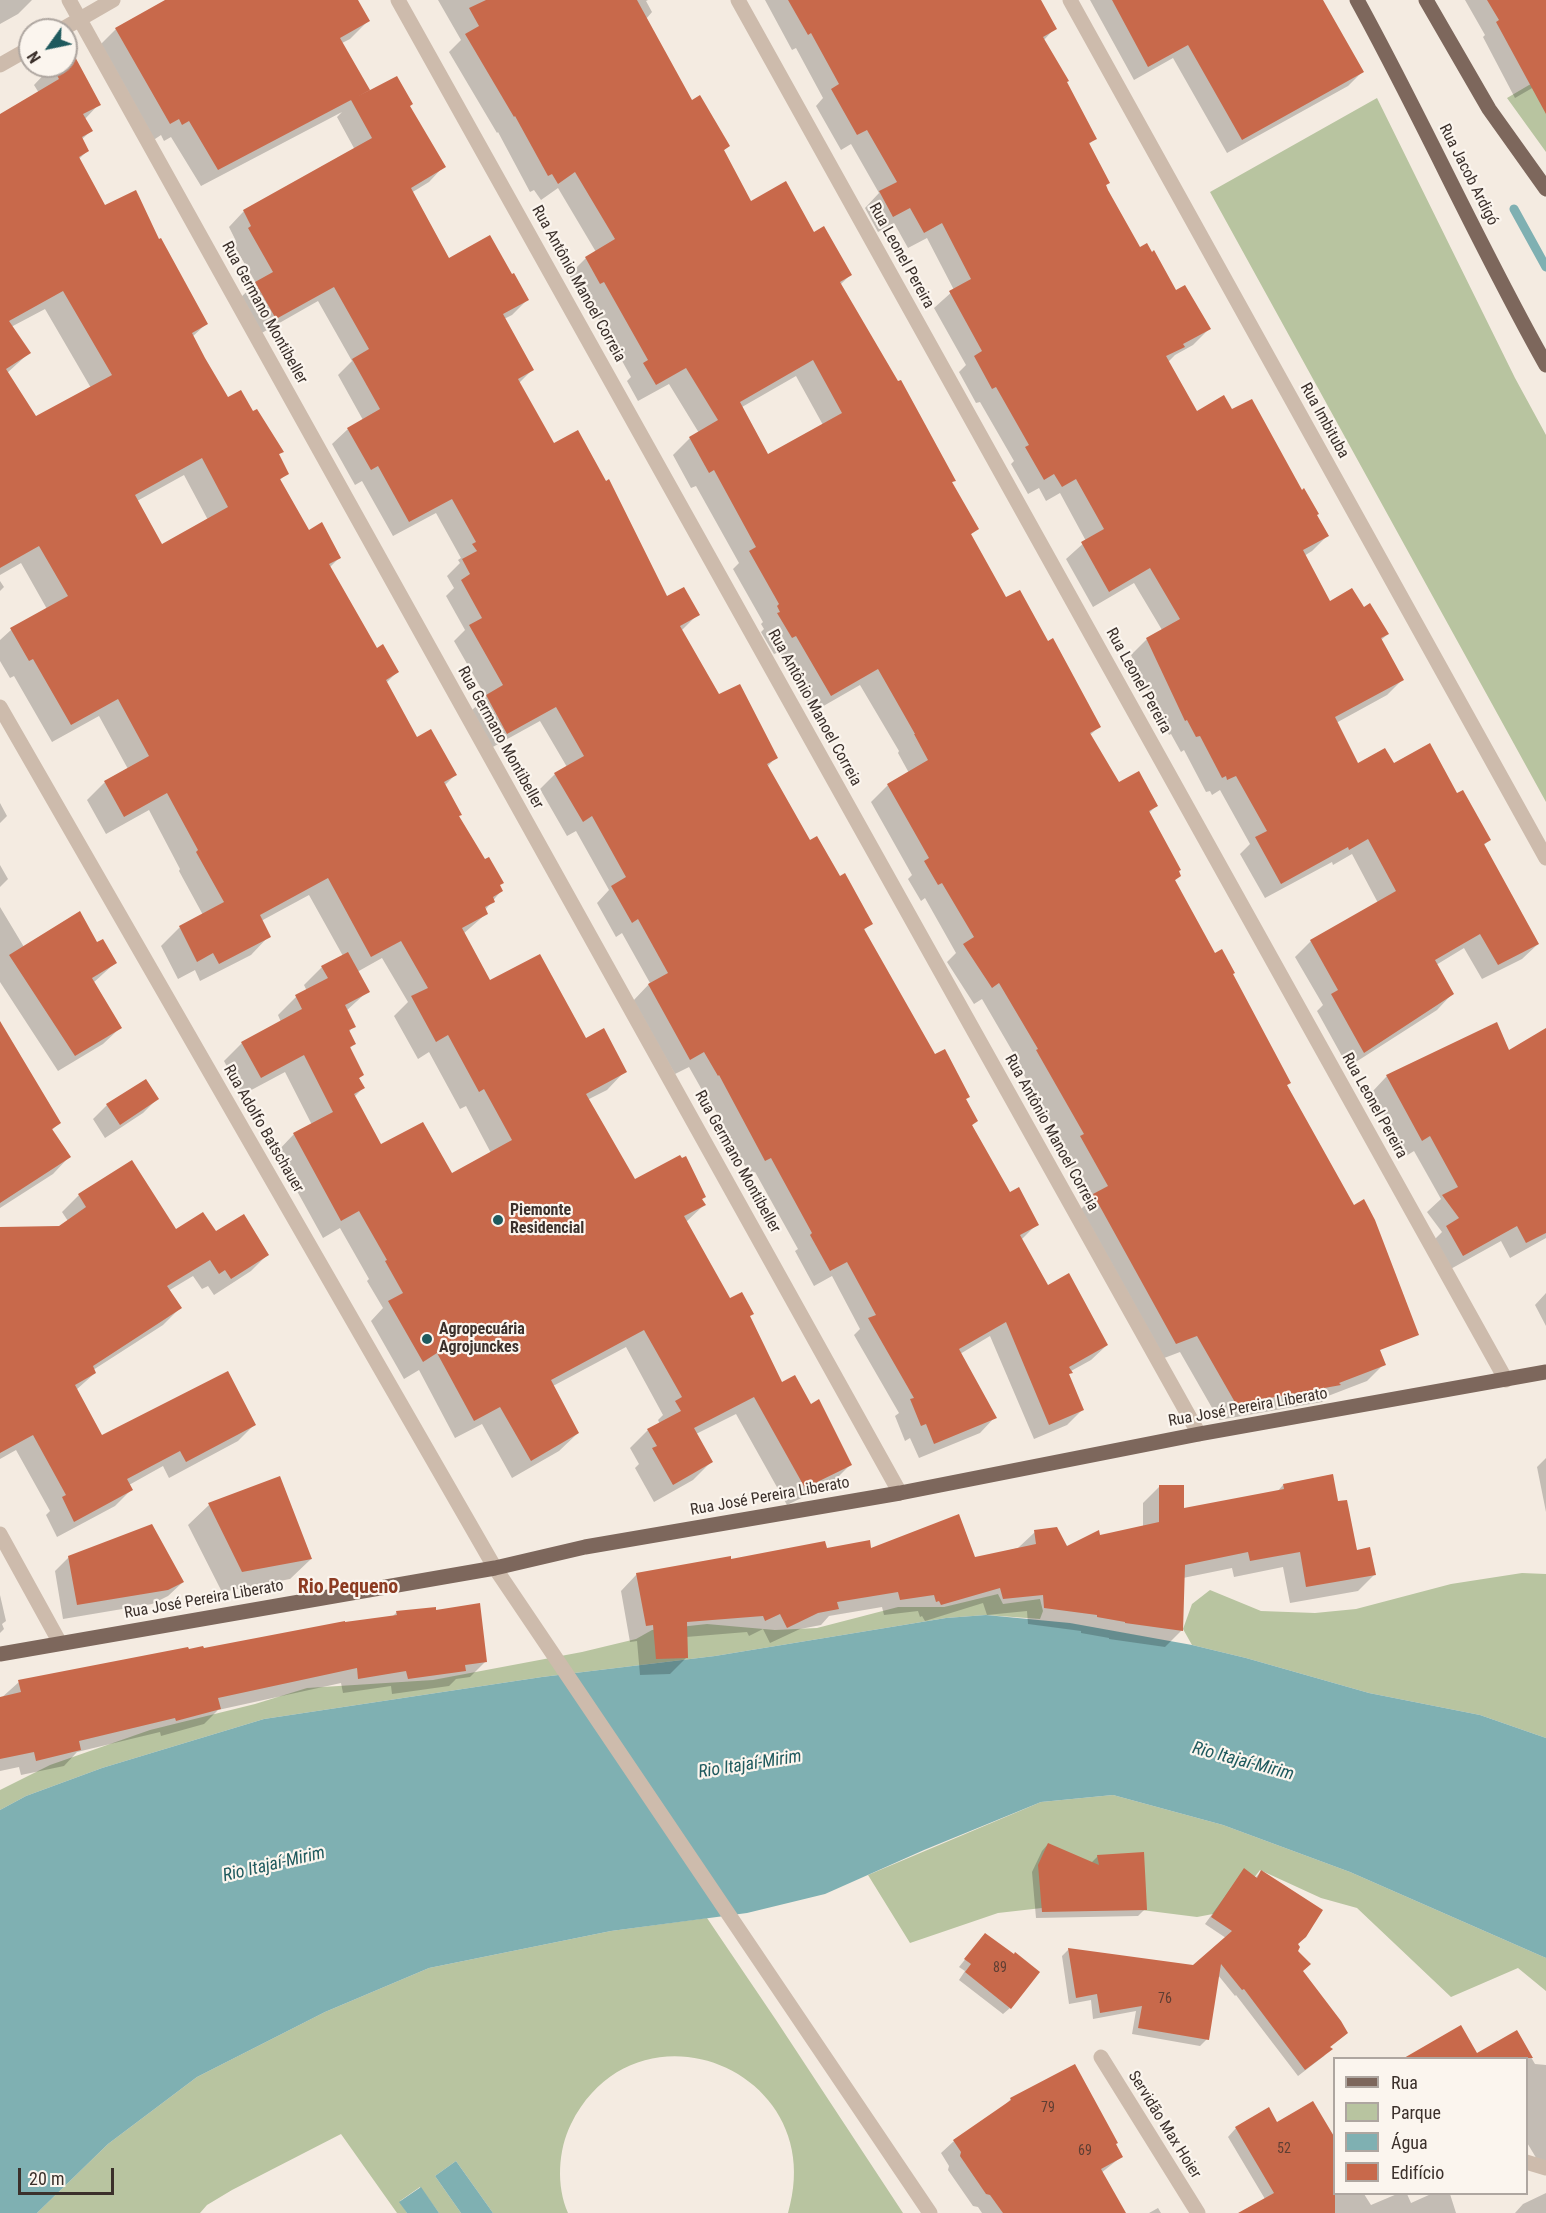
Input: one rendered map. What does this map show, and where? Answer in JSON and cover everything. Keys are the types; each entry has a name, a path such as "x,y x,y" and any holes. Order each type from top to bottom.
{"main road":[{"name":"Rua Jacob Ardigó","path":"1357,0 1392,63 1516,311 1546,365"},
{"path":"1426,0 1489,109 1546,189"},
{"name":"Rua José Pereira Liberato","path":"0,1654 495,1568 585,1547 900,1493 1199,1434 1546,1372"}],"street":[{"name":"Rua Germano Montibeller","path":"69,0 900,1493"},
{"path":"80,19 113,0"},
{"name":"Rua Antônio Manoel Correia","path":"398,0 1199,1434"},
{"name":"Rua Leonel Pereira","path":"738,0 1506,1380"},
{"name":"Rua Imbituba","path":"1070,0 1546,858"},
{"path":"0,65 18,55"},
{"name":"Rua Adolfo Batschauer","path":"0,707 495,1568 930,2213"},
{"path":"0,1534 60,1643"},
{"name":"Servidão Max Hoier","path":"1101,2057 1198,2213"},
{"path":"1528,2162 1546,2168"}],"green space":[{"path":"1546,75 1546,152 1507,98"},
{"path":"1377,98 1515,378 1546,435 1546,802 1210,192"},
{"path":"1522,1573 1546,1574 1546,1738 1480,1715 1369,1693 1192,1645 1183,1629 1192,1604 1210,1590 1261,1611 1315,1613 1356,1609 1451,1584"},
{"path":"998,1594 1003,1604 1040,1599 1043,1611 1040,1619 986,1615 946,1618 715,1656 542,1677 264,1719 102,1768 26,1796 0,1810 0,1790 50,1765 150,1730 255,1704 307,1688 433,1680 582,1652 636,1639 652,1630 707,1624 775,1630 817,1628 898,1607 944,1607"},
{"path":"1113,1795 1223,1825 1350,1872 1546,1958 1546,1991 1518,1968 1451,1997 1357,1908 1321,1898 1260,1870 1229,1911 1197,1917 1086,1903 998,1913 910,1943 868,1875 1041,1802"},
{"path":"707,1918 903,2213 788,2213 794,2163 782,2120 756,2087 720,2065 680,2056 639,2062 601,2084 571,2124 563,2145 560,2168 560,2180 568,2213 493,2213 456,2161 435,2176 461,2213 439,2213 420,2187 400,2201 407,2213 397,2213 341,2134 232,2190 207,2205 200,2213 37,2213 108,2144 197,2077 325,2012 429,1968 611,1931"}],"water":[{"name":"Rio Itajaí-Mirim","path":"986,1615 1070,1623 1192,1645 1369,1693 1480,1715 1546,1738 1546,1958 1350,1872 1223,1825 1113,1795 1041,1802 825,1894 747,1913 611,1931 429,1968 325,2012 197,2077 108,2144 37,2213 0,2213 0,1810 26,1796 102,1768 264,1719 542,1677 715,1656 946,1618"},
{"path":"456,2161 493,2213 461,2213 435,2176"},
{"path":"421,2187 439,2213 407,2213 399,2202"}],"building":[{"path":"165,0 358,0 370,21 340,38 370,90 218,170 189,121 182,125 179,119 170,124 115,28"},
{"path":"486,0 637,0 692,100 700,95 730,146 724,150 751,201 786,181 814,232 824,226 852,275 840,282 898,381 901,380 956,481 952,482 979,529 971,534 1006,597 1020,590 1048,641 1053,638 1101,727 1090,733 1119,782 1139,771 1158,806 1149,811 1181,870 1179,871 1181,876 1175,880 1215,953 1222,949 1291,1083 1287,1085 1354,1205 1364,1199 1375,1220 1419,1335 1380,1350 1386,1365 1339,1383 1341,1385 1236,1404 1197,1336 1176,1344 1093,1194 1108,1186 1080,1136 1084,1134 999,983 992,988 963,944 974,937 942,883 938,885 924,861 929,858 887,784 928,760 915,734 878,669 831,696 796,636 792,638 777,613 780,612 777,606 779,604 749,551 756,547 714,470 709,473 689,437 718,420 686,368 656,385 643,363 648,360 604,282 600,284 585,257 615,239 575,172 558,184 552,174 548,176 465,34 479,26 469,8","holes":["813,360 842,413 768,454 740,402"]},
{"path":"788,0 1041,0 1057,29 1043,37 1069,81 1067,82 1097,139 1089,143 1110,183 1106,185 1108,190 1140,247 1147,243 1152,252 1154,250 1176,290 1185,285 1211,329 1183,344 1185,347 1166,356 1197,411 1224,395 1232,409 1252,399 1302,490 1304,488 1319,514 1317,515 1329,536 1303,550 1330,601 1352,588 1364,607 1370,603 1389,634 1381,638 1404,680 1335,717 1358,763 1385,748 1394,763 1430,743 1457,793 1463,790 1491,840 1484,844 1539,944 1498,965 1480,934 1435,960 1454,994 1364,1053 1331,994 1338,990 1310,940 1396,891 1368,839 1349,850 1348,847 1281,884 1255,837 1267,831 1236,776 1227,780 1226,776 1222,778 1200,736 1196,737 1187,720 1185,721 1146,638 1180,619 1150,568 1109,592 1081,542 1104,529 1076,479 1062,487 1054,474 1044,480 1025,447 1029,445 996,387 992,389 974,356 982,351 949,291 971,279 942,223 924,233 910,208 893,217 879,191 897,182 867,130 857,135 831,89 839,84 811,33 808,35"},
{"path":"1112,0 1323,0 1364,72 1242,140 1188,45 1148,67"},
{"path":"1487,0 1546,0 1546,114 1496,22 1499,20"},
{"path":"78,62 101,105 83,114 93,131 82,137 89,151 79,157 105,205 136,190 159,239 161,238 208,324 192,333 205,358 228,397 241,390 253,411 257,409 284,452 279,454 289,474 280,479 309,530 322,522 341,558 329,564 377,648 383,644 399,672 386,680 417,737 431,729 457,775 444,782 462,815 459,816 485,859 489,857 504,883 500,885 503,891 493,897 495,902 485,907 488,914 462,928 490,980 540,954 586,1038 604,1028 627,1072 586,1094 635,1179 680,1155 682,1158 686,1156 706,1197 702,1199 706,1205 684,1216 730,1298 742,1292 754,1314 750,1316 782,1382 795,1375 811,1404 819,1399 852,1465 805,1488 754,1397 694,1428 713,1462 673,1485 652,1448 657,1446 647,1429 681,1411 675,1401 682,1397 644,1330 551,1380 579,1433 531,1461 500,1407 474,1421 437,1353 423,1362 388,1301 403,1293 359,1211 341,1221 293,1133 333,1112 304,1055 261,1078 241,1042 302,1009 295,995 328,978 321,966 348,952 370,992 345,1005 356,1027 349,1030 356,1044 350,1047 364,1075 359,1078 365,1088 354,1094 381,1144 423,1122 452,1173 512,1140 484,1089 479,1092 448,1035 436,1042 411,996 428,988 401,941 371,957 328,878 260,915 271,937 219,964 213,953 197,962 179,926 224,902 167,793 124,817 104,781 149,756 118,699 71,725 33,659 29,661 10,628 68,596 39,546 0,568 0,114 59,79 78,78","holes":["63,291 112,375 36,416 6,369 31,353 9,321","202,458 228,507 162,544 135,495"]},
{"path":"397,76 413,104 410,106 446,167 411,188 449,258 490,235 512,274 514,273 529,300 503,314 534,370 518,379 554,443 578,430 606,481 609,479 667,596 684,587 700,615 680,626 719,694 740,684 778,758 767,764 810,840 817,836 840,876 845,873 873,924 864,929 935,1054 945,1049 970,1097 966,1099 978,1121 972,1125 1010,1192 1019,1187 1039,1225 1020,1235 1048,1285 1069,1273 1108,1345 1069,1367 1073,1373 1069,1374 1084,1410 1049,1425 1006,1322 959,1349 997,1418 934,1444 926,1424 921,1426 910,1399 914,1398 868,1318 876,1315 847,1262 830,1271 771,1158 765,1161 719,1075 704,1052 690,1060 648,984 668,973 638,919 632,923 611,886 626,877 592,816 583,822 554,773 584,756 556,707 507,734 486,695 503,685 469,625 482,618 461,580 470,574 462,559 477,551 472,544 476,542 452,499 409,522 378,466 371,470 347,428 380,409 352,359 369,349 334,287 276,319 255,282 273,272 248,228 251,226 243,210 372,138 351,100"},
{"path":"80,911 97,942 103,939 117,963 92,978 122,1028 75,1056 9,955"},
{"path":"0,1021 61,1123 52,1129 71,1157 0,1203"},
{"path":"1497,1022 1509,1050 1546,1028 1546,1233 1526,1243 1517,1226 1463,1256 1446,1226 1459,1218 1442,1195 1458,1187 1430,1136 1422,1141 1386,1075"},
{"path":"146,1079 159,1099 120,1125 106,1104"},
{"path":"132,1160 176,1229 203,1212 216,1231 244,1214 269,1255 231,1279 225,1270 219,1274 210,1260 167,1286 182,1308 93,1366 96,1373 75,1385 102,1435 228,1371 256,1425 186,1462 180,1451 127,1479 133,1490 74,1522 62,1497 66,1495 33,1435 0,1453 0,1227 59,1226 86,1207 78,1194"},
{"path":"1333,1474 1338,1501 1347,1500 1357,1550 1370,1547 1376,1575 1306,1587 1300,1552 1250,1561 1248,1552 1185,1565 1183,1631 1044,1608 1043,1595 1003,1599 1000,1588 941,1605 939,1601 936,1602 934,1595 900,1600 898,1592 837,1602 839,1609 818,1613 787,1628 780,1614 765,1621 763,1616 687,1622 688,1658 656,1659 653,1625 646,1626 636,1573 731,1556 731,1559 825,1541 827,1548 870,1540 871,1548 959,1514 975,1557 1036,1544 1034,1530 1057,1527 1067,1546 1099,1530 1100,1535 1159,1522 1159,1485 1184,1485 1184,1508 1284,1489 1283,1484"},
{"path":"280,1476 312,1559 242,1572 208,1503"},
{"path":"152,1524 184,1582 168,1590 77,1605 68,1556"},
{"path":"480,1603 487,1662 465,1665 466,1671 408,1679 406,1671 358,1679 357,1668 218,1698 221,1709 176,1721 175,1718 79,1741 81,1750 36,1761 34,1752 0,1759 0,1697 21,1692 18,1680 188,1647 189,1649 203,1646 204,1648 345,1621 397,1615 396,1611 436,1607 436,1610"},
{"path":"1048,1843 1099,1865 1097,1855 1144,1852 1147,1910 1042,1912 1038,1865"},
{"path":"1244,1868 1257,1878 1261,1870 1323,1910 1306,1937 1298,1944 1300,1947 1298,1951 1311,1964 1303,1971 1348,2033 1330,2047 1333,2049 1305,2070 1244,1989 1242,1990 1221,1964 1209,2040 1138,2028 1142,2006 1100,2013 1097,1994 1076,1998 1068,1948 1193,1965 1232,1931 1211,1917"},
{"path":"985,1933 1014,1954 1015,1952 1040,1972 1011,2009 965,1972 971,1964 964,1959"},
{"path":"1461,2025 1477,2053 1517,2030 1533,2058 1528,2057 1406,2057"},
{"path":"1075,2064 1118,2143 1116,2144 1123,2157 1101,2169 1126,2213 1003,2213 990,2195 986,2194 960,2156 961,2152 953,2140 1011,2100 1010,2098"},
{"path":"1313,2101 1333,2135 1335,2213 1238,2213 1274,2193 1235,2127 1269,2107 1277,2122"}],"waterway":[{"path":"1514,209 1546,267"}],"place":[{"name":"Piemonte Residencial","path":"498,1220"},
{"name":"Agropecuária Agrojunckes","path":"427,1339"}],"district":[{"name":"Rio Pequeno","path":"348,1588"}]}
